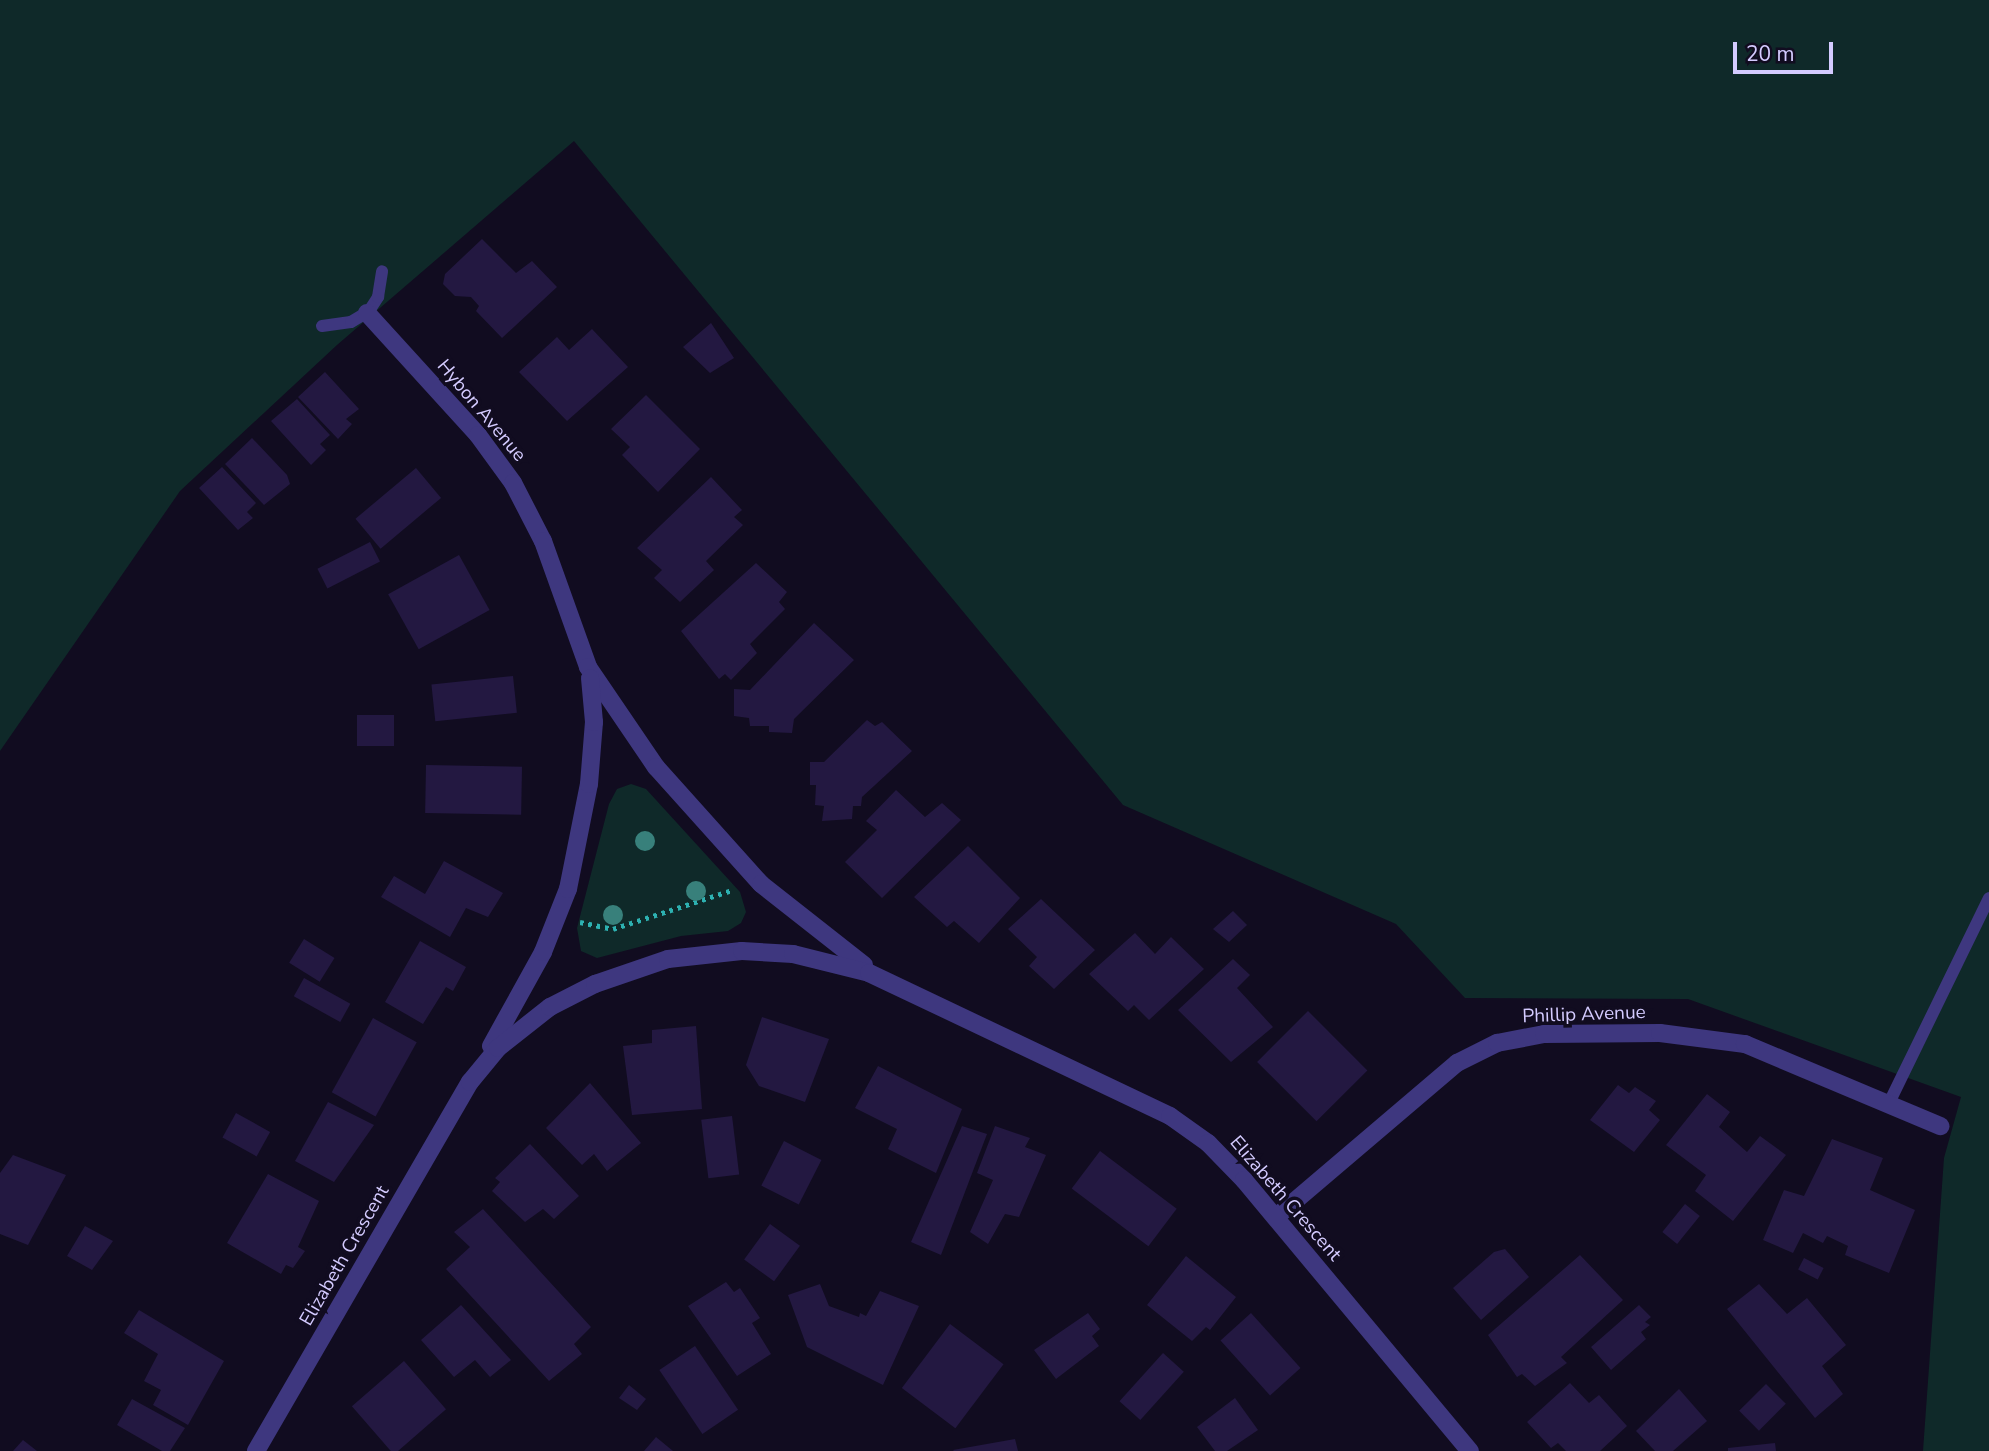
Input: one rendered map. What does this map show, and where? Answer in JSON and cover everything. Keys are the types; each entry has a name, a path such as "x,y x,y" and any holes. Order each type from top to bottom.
{"street":[{"name":"Hybon Avenue","path":"367,313 478,435 513,483 543,541 588,667 594,722 577,857"},
{"name":"Hybon Avenue","path":"588,667 633,736 703,823"},
{"name":"Elizabeth Crescent","path":"703,823 753,875 823,937 902,986 1170,1116 1217,1152 1276,1217 1470,1451"},
{"name":"Elizabeth Crescent","path":"256,1451 530,977 559,915 577,857"},
{"name":"Elizabeth Crescent","path":"470,1082 498,1048 550,1007 595,985 668,959 742,951 793,954 849,967 902,986"},
{"name":"Phillip Avenue","path":"1276,1217 1457,1063 1519,1038 1580,1033 1720,1038 1784,1057 1940,1126"}],"lane":[{"path":"322,326 344,325 367,313 378,297 382,271"},
{"path":"1889,1103 1989,898"}],"path":[{"path":"559,915 613,929 730,891 753,875"}],"green space":[{"path":"0,0 1989,0 1989,1451 1923,1451 1944,1158 1961,1097 1688,999 1465,998 1396,924 1123,805 574,141 337,345 180,491 0,751"},
{"path":"631,784 646,789 740,892 746,912 741,923 728,931 681,936 597,958 581,951 577,928 609,804 617,789"}],"building":[{"path":"482,239 516,273 532,261 557,287 502,338 476,311 479,306 471,297 455,296 443,284 445,274"},
{"path":"711,323 734,358 710,373 683,347"},
{"path":"592,329 628,367 567,421 519,372 557,337 569,350"},
{"path":"325,372 359,409 346,419 352,424 338,439 298,397"},
{"path":"646,395 700,449 658,492 622,455 630,447 611,429"},
{"path":"297,399 330,435 320,444 326,450 311,465 271,421"},
{"path":"252,438 287,475 290,484 264,505 225,464"},
{"path":"222,467 256,503 247,512 253,518 238,530 199,488"},
{"path":"416,468 441,498 381,549 355,519"},
{"path":"711,477 742,510 734,517 743,525 706,561 714,570 680,602 654,578 662,570 637,548"},
{"path":"370,542 380,562 327,588 317,569"},
{"path":"459,555 490,610 419,649 388,594"},
{"path":"756,563 787,592 779,602 785,609 750,644 757,653 731,680 725,674 719,679 681,631"},
{"path":"814,623 854,660 794,719 792,733 769,732 769,726 750,726 749,718 734,716 734,689 750,690"},
{"path":"513,676 517,713 435,721 431,685"},
{"path":"357,715 394,715 394,746 357,746"},
{"path":"867,720 875,726 882,722 912,751 862,797 861,806 853,806 852,819 822,821 824,806 815,805 816,785 810,785 810,762 824,762"},
{"path":"426,765 522,767 521,815 425,813"},
{"path":"896,790 925,817 942,803 961,820 882,898 845,862 877,830 866,821"},
{"path":"968,846 1020,898 979,943 954,921 947,927 914,897"},
{"path":"444,861 503,893 488,917 466,908 450,937 381,897 394,876 425,894"},
{"path":"1041,899 1095,950 1054,989 1029,966 1037,957 1008,929"},
{"path":"1233,911 1247,925 1229,942 1213,929"},
{"path":"1135,933 1155,954 1171,937 1204,969 1149,1020 1134,1005 1128,1011 1089,974"},
{"path":"304,939 335,958 320,982 289,963"},
{"path":"420,941 466,967 453,991 446,987 423,1024 385,1002"},
{"path":"1233,959 1250,975 1237,988 1273,1027 1231,1062 1178,1010"},
{"path":"304,978 350,1004 340,1022 294,996"},
{"path":"1308,1011 1367,1070 1316,1121 1257,1062"},
{"path":"762,1017 829,1039 805,1102 759,1086 746,1065"},
{"path":"373,1018 417,1042 376,1117 332,1092"},
{"path":"696,1026 702,1109 632,1115 623,1046 652,1043 652,1030"},
{"path":"878,1066 962,1109 936,1173 888,1149 897,1129 855,1108"},
{"path":"590,1083 641,1143 607,1171 594,1154 582,1165 546,1128"},
{"path":"1618,1085 1629,1093 1635,1087 1656,1101 1649,1110 1660,1120 1634,1152 1590,1120"},
{"path":"1707,1094 1730,1112 1719,1127 1747,1152 1760,1136 1786,1155 1733,1221 1695,1191 1706,1175 1666,1145"},
{"path":"328,1102 374,1125 334,1182 295,1161"},
{"path":"236,1113 270,1132 257,1156 222,1137"},
{"path":"732,1116 739,1175 708,1178 701,1120"},
{"path":"962,1126 987,1134 941,1255 911,1242"},
{"path":"995,1126 1030,1138 1025,1147 1046,1155 1019,1217 1005,1214 988,1244 970,1232 993,1180 977,1173"},
{"path":"1832,1139 1883,1158 1870,1190 1915,1210 1889,1273 1845,1255 1848,1246 1827,1236 1823,1243 1803,1233 1793,1253 1763,1240 1784,1190 1804,1196"},
{"path":"784,1141 821,1160 799,1205 761,1186"},
{"path":"530,1144 579,1196 554,1219 543,1209 525,1222 492,1191 500,1182 495,1178"},
{"path":"1100,1151 1177,1209 1148,1246 1072,1189"},
{"path":"13,1155 66,1175 28,1245 0,1234 0,1173"},
{"path":"268,1174 319,1201 298,1247 305,1251 293,1268 286,1265 281,1274 227,1243"},
{"path":"1685,1204 1700,1216 1677,1244 1662,1232"},
{"path":"483,1209 591,1327 574,1344 582,1354 549,1381 446,1269 470,1247 454,1232"},
{"path":"770,1224 800,1246 774,1281 744,1260"},
{"path":"85,1226 113,1241 92,1270 67,1256"},
{"path":"1505,1249 1529,1277 1481,1320 1453,1288 1494,1252"},
{"path":"1580,1255 1623,1300 1561,1357 1567,1363 1535,1386 1522,1374 1517,1377 1488,1335"},
{"path":"1186,1256 1236,1297 1210,1330 1206,1327 1192,1341 1147,1305"},
{"path":"1804,1258 1824,1268 1818,1280 1798,1270"},
{"path":"726,1282 734,1292 740,1288 760,1318 752,1323 771,1354 737,1376 688,1306"},
{"path":"820,1284 829,1306 859,1317 860,1313 866,1316 880,1291 919,1306 883,1385 807,1347 788,1295"},
{"path":"1759,1284 1787,1314 1807,1298 1846,1345 1822,1366 1843,1394 1815,1418 1727,1309"},
{"path":"461,1305 511,1360 490,1377 475,1360 454,1377 421,1340"},
{"path":"1639,1305 1651,1317 1645,1322 1650,1325 1641,1332 1646,1339 1611,1370 1591,1347"},
{"path":"139,1310 224,1361 188,1425 153,1405 161,1390 144,1381 158,1354 124,1333"},
{"path":"1088,1313 1100,1329 1092,1336 1099,1346 1056,1379 1034,1350"},
{"path":"1251,1313 1301,1368 1270,1395 1221,1340"},
{"path":"950,1324 1004,1364 955,1428 902,1388"},
{"path":"695,1346 738,1410 702,1434 659,1370"},
{"path":"1163,1353 1184,1372 1140,1420 1120,1401"},
{"path":"404,1361 446,1409 398,1451 391,1451 352,1406"},
{"path":"1570,1383 1589,1403 1599,1395 1627,1426 1600,1451 1566,1451 1558,1443 1551,1448 1527,1422"},
{"path":"1766,1384 1786,1404 1759,1431 1739,1411"},
{"path":"629,1385 646,1399 637,1410 619,1398"},
{"path":"1679,1389 1707,1421 1673,1451 1655,1451 1636,1431"},
{"path":"1235,1398 1258,1430 1227,1451 1215,1451 1197,1427"},
{"path":"132,1399 185,1428 170,1451 162,1451 117,1425"},
{"path":"656,1437 673,1451 644,1451"},
{"path":"1015,1439 1018,1451 953,1450"},
{"path":"23,1440 37,1451 13,1451"},
{"path":"1775,1443 1776,1451 1728,1451 1728,1448"}]}
